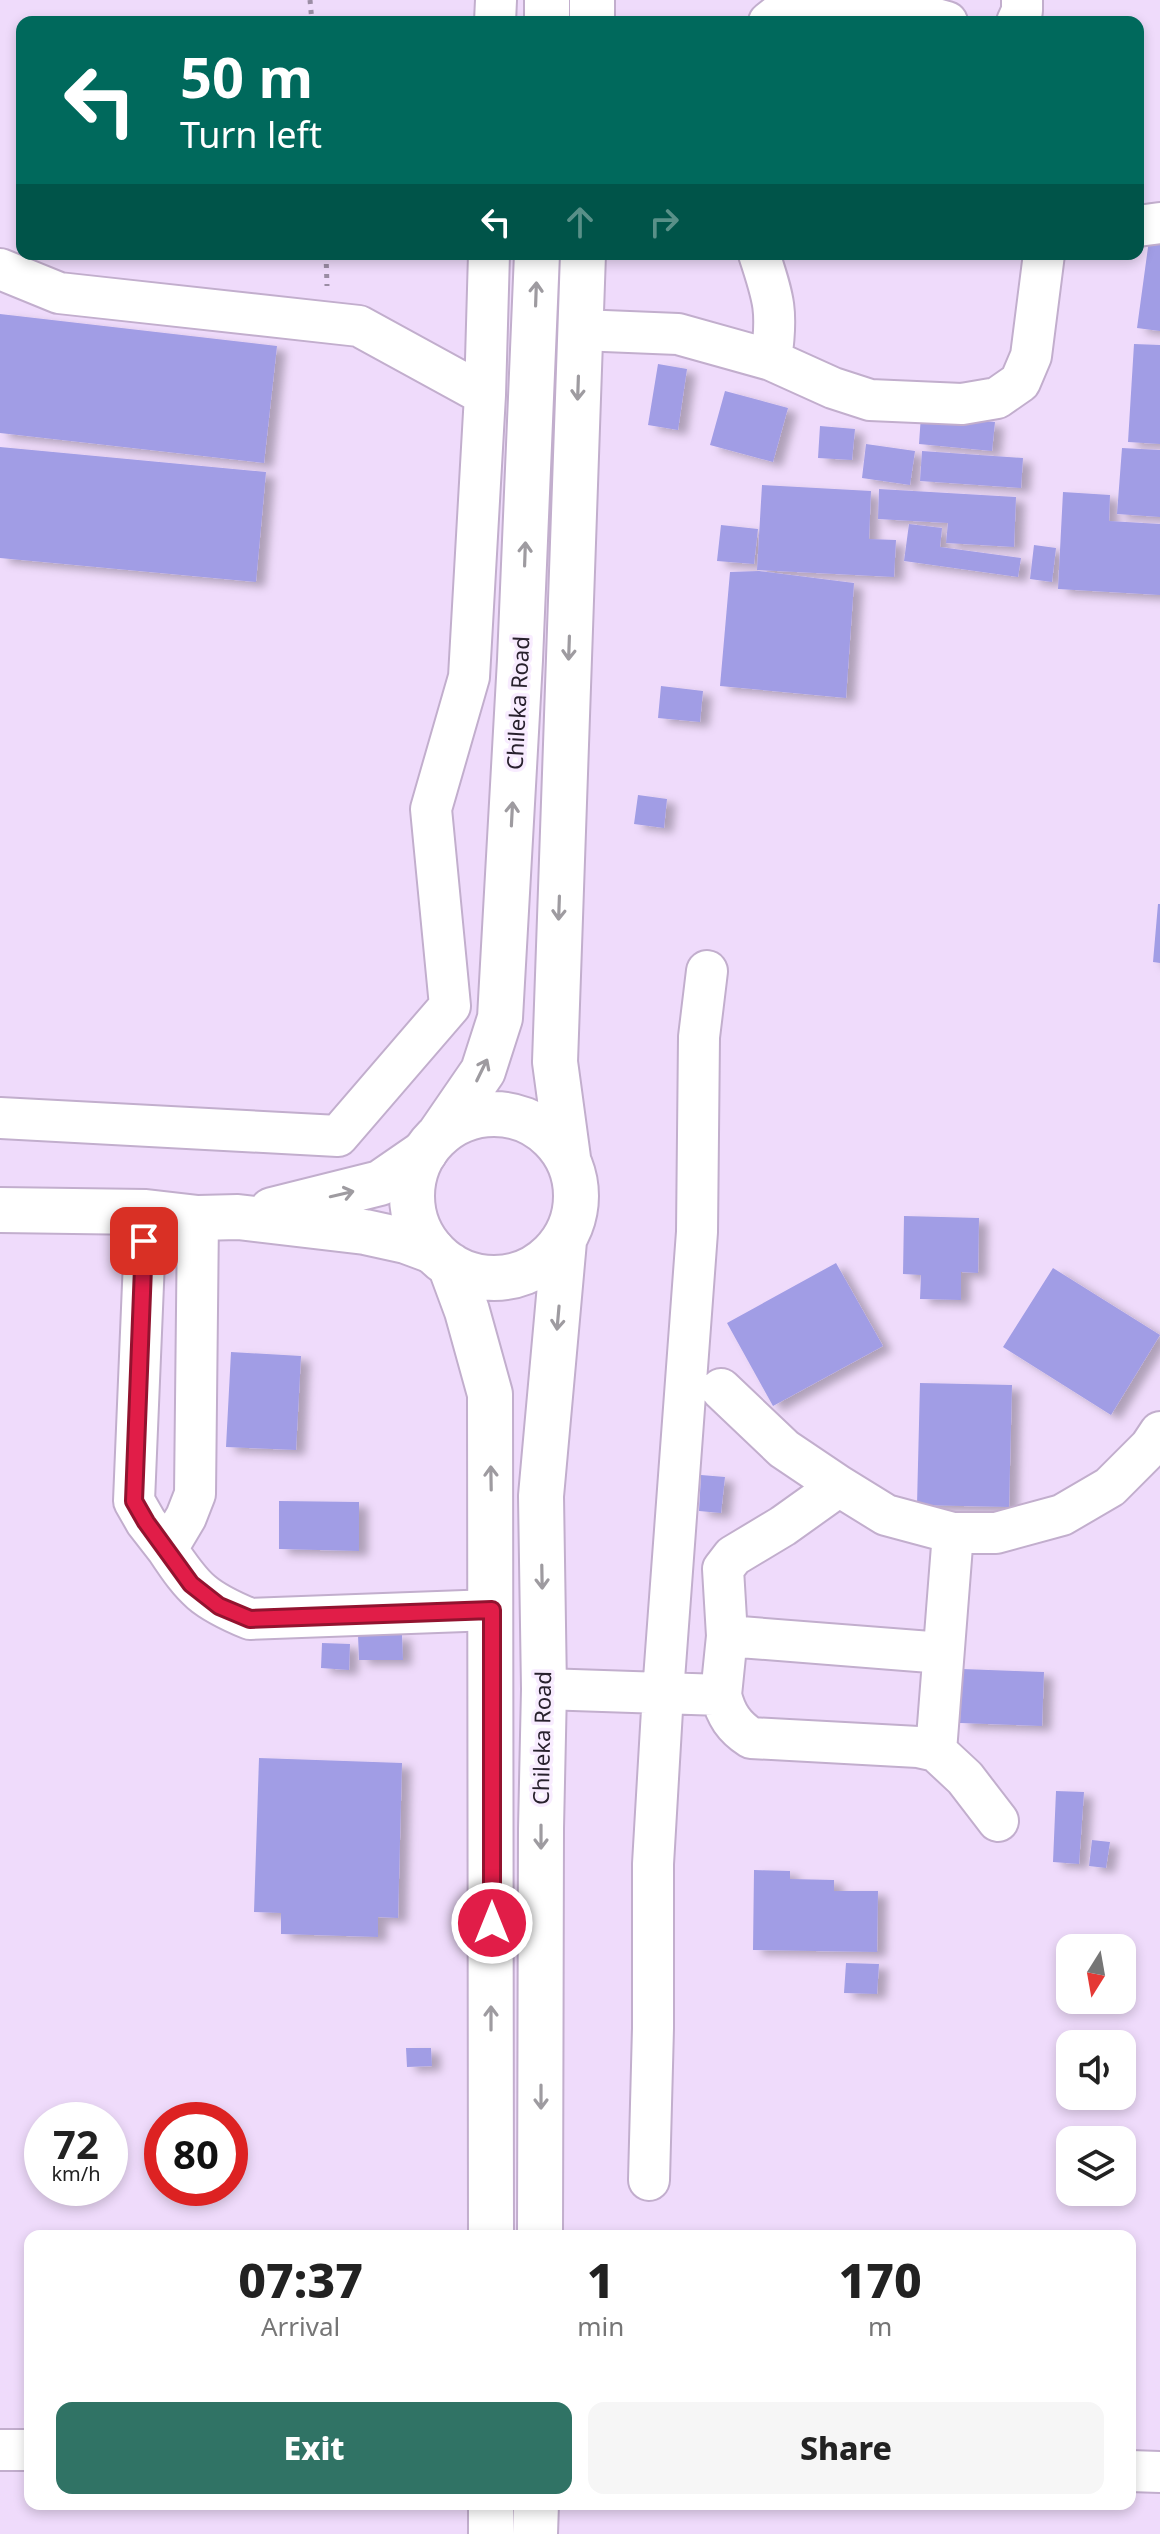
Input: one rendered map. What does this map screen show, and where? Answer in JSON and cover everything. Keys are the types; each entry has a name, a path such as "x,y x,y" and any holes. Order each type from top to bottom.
{"main road":[{"name":"Chileka Road","path":"491,2230 490,1394 467,1311 442,1258 417,1223 412,1192 416,1171 432,1143 483,1071 500,1018 521,645 537,260"},
{"name":"Chileka Road","path":"540,2230 544,1689 541,1496 564,1241 573,1221 577,1200 555,1062 583,260"},
{"path":"218,1218 349,1193 380,1183 456,1123 476,1116 498,1114 520,1118 539,1127 568,1158"},
{"path":"0,1210 146,1212 365,1232 406,1241 469,1274 491,1278 512,1276 532,1269 550,1257 564,1241"},
{"path":"491,2510 491,2534"},
{"path":"535,2534 536,2510"}],"street":[{"path":"777,16 818,16"},
{"path":"0,1118 338,1136 450,1006 431,809 469,677 485,395 489,260"},
{"path":"761,260 774,299 776,329 771,360"},
{"path":"580,330 678,334 771,360 833,388 870,400 962,404 997,398 1020,382 1031,356 1042,260"},
{"path":"0,269 59,293 359,326 485,395"},
{"path":"649,2180 653,1864 697,1232 699,1037 707,971"},
{"path":"146,1212 134,1501 191,1584 219,1606 250,1619 492,1610"},
{"path":"167,1549 186,1517 195,1494 218,1218"},
{"path":"721,1389 784,1449 839,1486 886,1515 953,1533 996,1533 1062,1515 1110,1487 1150,1447 1160,1432"},
{"path":"839,1486 783,1526 733,1556 723,1569 727,1636 721,1695 724,1710 736,1728 751,1738 918,1747 936,1751 965,1778 998,1821"},
{"path":"936,1751 953,1533"},
{"path":"727,1636 943,1653"},
{"path":"544,1689 721,1695"},
{"path":"0,2450 24,2450"},
{"path":"1136,2471 1160,2472"}],"building":[{"path":"1149,240 1160,241 1160,331 1137,328"},
{"path":"0,314 277,346 264,463 0,433"},
{"path":"1134,344 1160,345 1160,444 1128,442"},
{"path":"658,364 687,369 678,430 648,425"},
{"path":"725,391 788,408 773,462 710,445"},
{"path":"921,415 995,422 992,451 919,444"},
{"path":"820,426 855,429 852,460 818,458"},
{"path":"866,444 915,451 910,485 862,478"},
{"path":"0,447 266,472 256,582 0,558"},
{"path":"1122,448 1160,450 1160,517 1117,514"},
{"path":"922,451 1023,458 1021,488 920,481"},
{"path":"762,485 871,491 869,539 896,540 894,577 757,570"},
{"path":"879,489 1016,497 1014,547 946,543 948,523 878,519"},
{"path":"1063,492 1110,495 1109,521 1160,524 1160,595 1058,589"},
{"path":"909,524 942,528 940,547 1021,558 1018,577 904,561"},
{"path":"721,525 758,529 754,564 717,561"},
{"path":"1034,545 1056,548 1052,582 1030,579"},
{"path":"759,571 854,583 846,698 720,686 730,572"},
{"path":"661,686 703,691 700,722 658,718"},
{"path":"638,795 667,799 664,828 634,824"},
{"path":"1160,904 1160,963 1153,962"},
{"path":"904,1216 979,1218 978,1273 961,1272 961,1300 920,1299 921,1275 903,1274"},
{"path":"836,1263 883,1346 773,1406 727,1323"},
{"path":"1053,1268 1160,1335 1111,1415 1003,1347"},
{"path":"231,1352 301,1356 296,1450 226,1447"},
{"path":"920,1383 1012,1385 1009,1507 917,1505"},
{"path":"701,1475 725,1477 721,1513 699,1511"},
{"path":"279,1501 359,1502 359,1551 279,1549"},
{"path":"358,1635 402,1635 403,1660 359,1660"},
{"path":"322,1643 350,1644 349,1670 321,1668"},
{"path":"962,1669 1044,1672 1042,1726 960,1723"},
{"path":"259,1758 402,1763 398,1918 378,1917 378,1937 281,1934 281,1913 254,1912"},
{"path":"1056,1791 1084,1792 1079,1864 1053,1862"},
{"path":"1092,1840 1110,1842 1106,1868 1089,1866"},
{"path":"754,1870 790,1871 790,1879 834,1880 834,1891 878,1891 877,1952 753,1950"},
{"path":"846,1963 879,1964 877,1994 844,1993"},
{"path":"406,2048 431,2048 432,2066 407,2067"}],"route":[{"path":"144,1241 134,1501 191,1584 219,1606 250,1619 492,1610 492,1923"}]}
